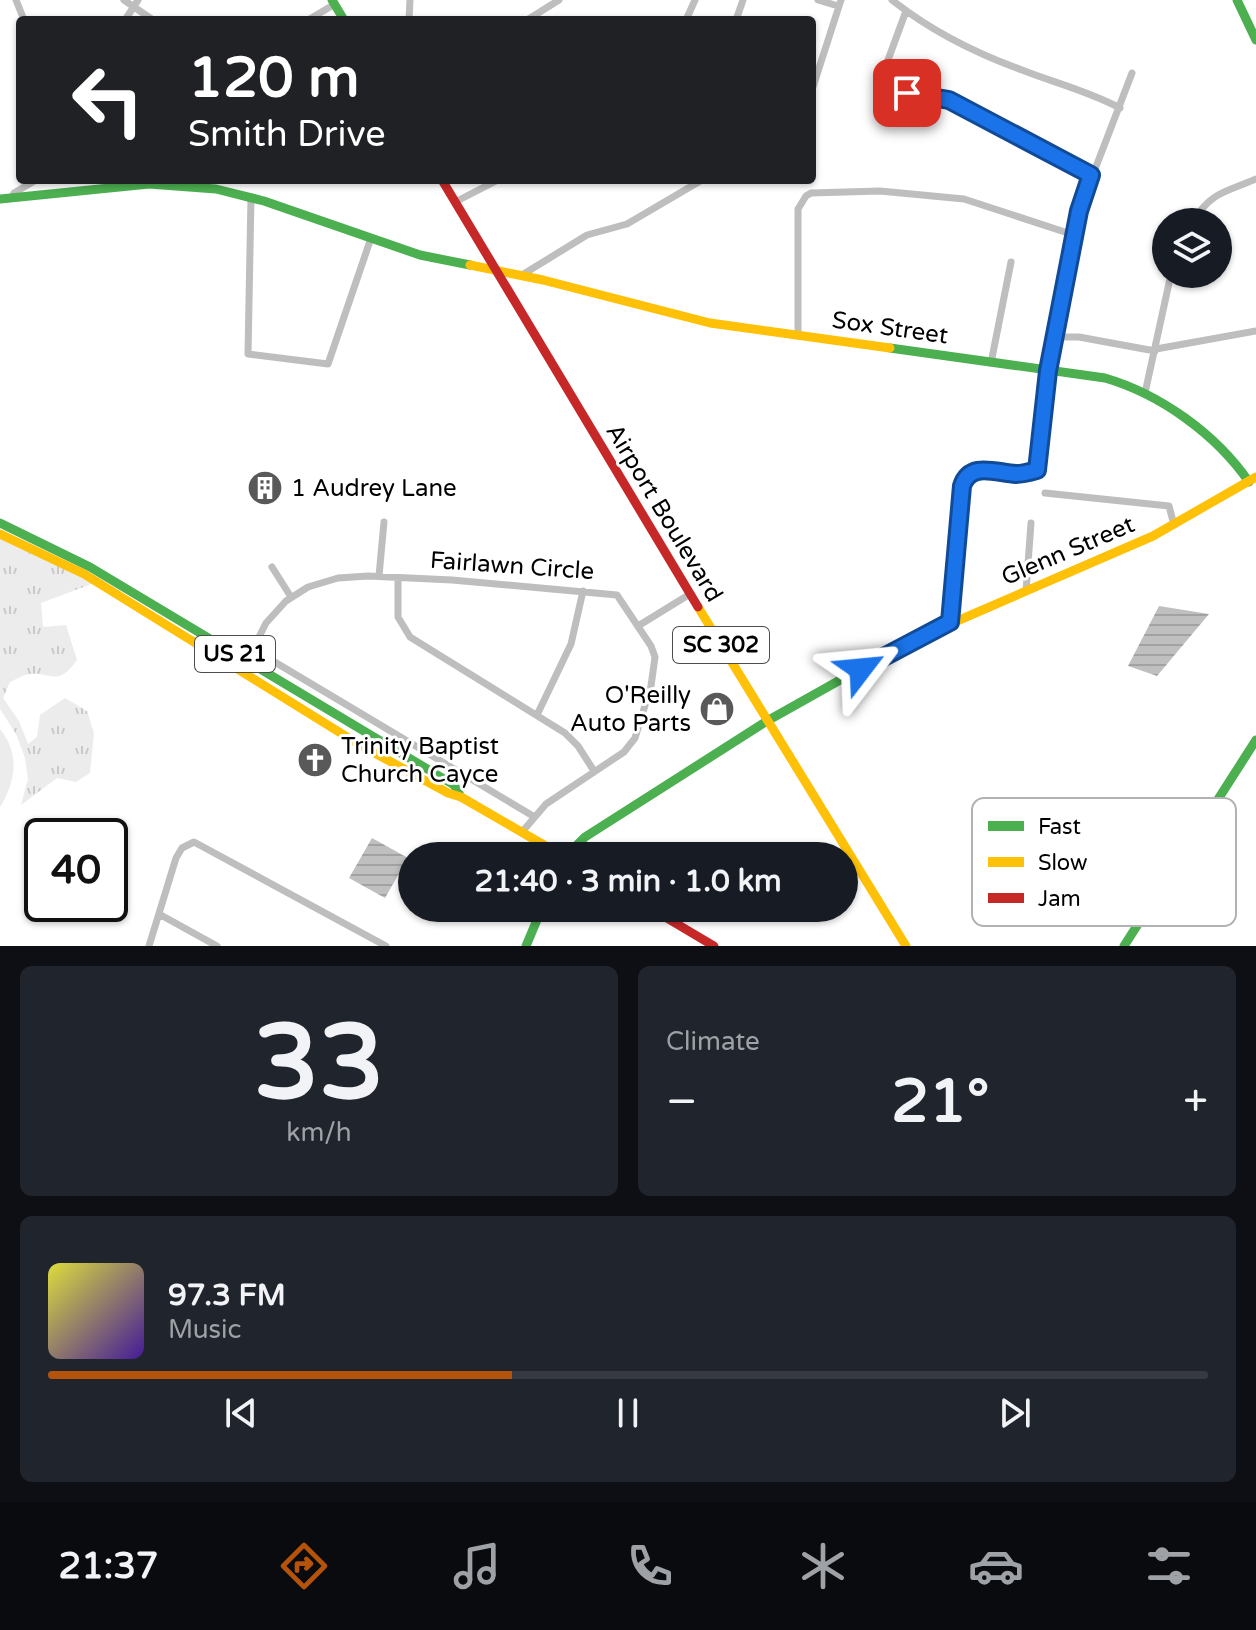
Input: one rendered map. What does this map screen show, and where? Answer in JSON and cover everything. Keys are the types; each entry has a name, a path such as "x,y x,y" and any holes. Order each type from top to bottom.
{"street":[{"path":"124,0 136,4"},
{"path":"542,16 559,0"},
{"path":"816,76 840,3 818,0"},
{"path":"892,0 936,32 960,44 1018,69 1072,86 1120,108"},
{"path":"1237,0 1256,40"},
{"path":"314,16 333,2"},
{"path":"906,11 888,60 889,77 896,87 907,93 949,100 1091,175"},
{"path":"950,622 962,486 966,476 976,470 1022,474 1037,470 1048,371 1074,235 1091,175 1132,73"},
{"path":"1202,208 1206,201 1256,179"},
{"path":"12,198 14,193 29,184"},
{"name":"Sox Street","path":"0,199 149,184 216,189 251,197 446,262 495,269 710,323 1105,378 1145,393 1231,456 1252,480"},
{"name":"Airport Boulevard","path":"444,184 906,946"},
{"path":"455,202 490,184"},
{"path":"521,276 587,235 627,224 695,184"},
{"path":"798,336 798,209 811,193 880,191 964,199 1074,235"},
{"path":"251,197 248,354 328,364 371,238"},
{"path":"991,363 1011,262"},
{"path":"1145,393 1168,288"},
{"path":"1055,337 1079,337 1156,350 1256,331"},
{"name":"Glenn Street","path":"579,842 767,721 906,643 1103,559 1174,525 1252,480"},
{"path":"1045,493 1169,506 1174,525"},
{"path":"379,576 384,522"},
{"name":"US 21","path":"0,523 90,567 454,785 461,797"},
{"path":"1026,591 1031,523"},
{"name":"US 21","path":"0,534 84,574 360,745 540,842"},
{"path":"272,567 291,597"},
{"name":"Fairlawn Circle","path":"232,666 253,649 266,623 291,597 326,581 379,576 617,595 655,657 645,709 635,738 629,748 556,796 533,816 522,832"},
{"path":"398,578 398,617 410,637 570,737 594,771"},
{"path":"537,715 571,644 583,591"},
{"path":"638,626 690,594"},
{"path":"253,649 533,816"},
{"path":"1219,798 1256,740"},
{"path":"149,946 176,858 182,848 194,842 386,946"},
{"path":"159,914 217,946"},
{"path":"526,946 536,922"},
{"path":"674,922 714,946"},
{"path":"1124,946 1137,926"}],"green space":[{"path":"0,536 97,582 41,603 43,627 66,625 77,660 70,669 59,676 22,676 10,682 3,698 19,721 28,744 37,737 40,715 65,698 87,711 94,733 90,773 76,782 57,778 21,805 28,779 25,758 16,734 0,709"},
{"path":"0,729 11,748 14,768 10,787 0,807"}],"shaded area":[{"path":"1159,606 1209,614 1157,676 1128,666"},
{"path":"372,838 398,852 398,875 385,898 349,878"}],"traffic: fast":[{"path":"332,0 342,16"},
{"path":"1237,0 1256,40"},
{"path":"0,199 149,184 216,189 264,201 420,255 470,265"},
{"path":"890,348 1105,378 1126,385 1166,405 1203,432 1236,464 1249,482"},
{"path":"0,523 90,567 454,785 461,797"},
{"path":"580,842 767,721 906,643 934,631"},
{"path":"1219,798 1256,740"},
{"path":"526,946 536,922"},
{"path":"1124,946 1137,926"}],"traffic: slow":[{"path":"470,265 543,280 710,323 890,348"},
{"path":"934,631 1153,536 1256,477"},
{"path":"0,534 84,574 360,745 461,797 539,842"},
{"path":"698,607 906,946"}],"traffic: jam":[{"path":"444,184 698,607"},
{"path":"674,922 714,946"}],"place":[{"name":"1 Audrey Lane","path":"265,488"},
{"name":"O'Reilly Auto Parts","path":"717,709"},
{"name":"Trinity Baptist Church Cayce","path":"315,760"}],"route":[{"path":"861,669 950,622 962,486 966,476 976,470 1022,474 1037,470 1048,371 1079,211 1091,175 949,100 907,93"}]}
